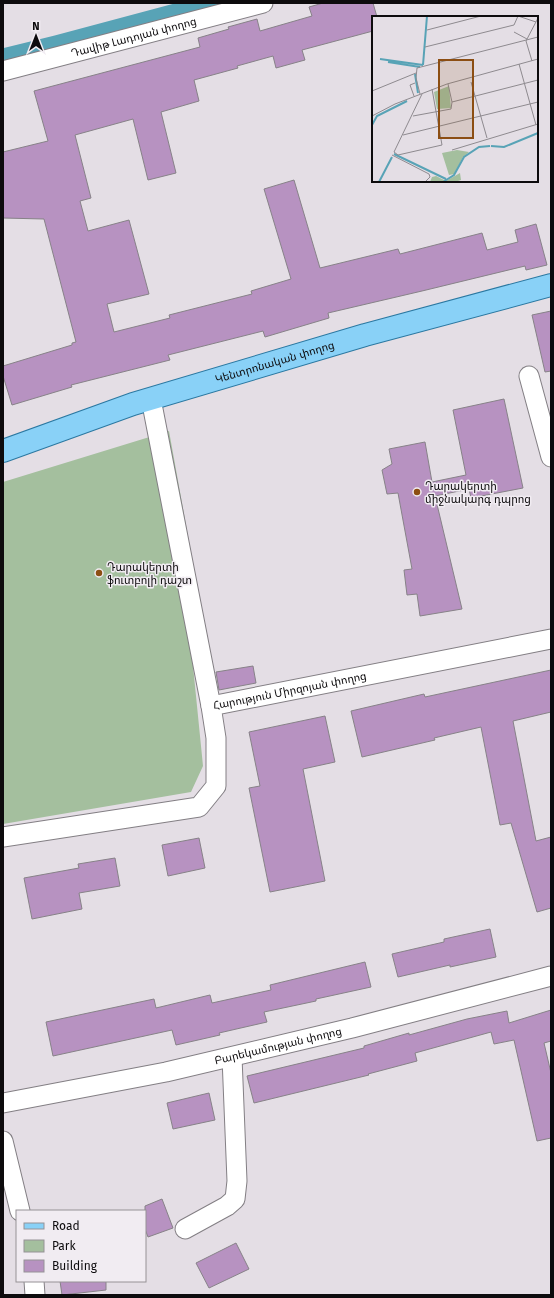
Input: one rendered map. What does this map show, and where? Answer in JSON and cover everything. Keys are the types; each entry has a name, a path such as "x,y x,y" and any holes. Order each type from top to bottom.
{"main road":[{"name":"Կենտրոնական փողոց","path":"3,451 151,399 365,335 551,285"}],"street":[{"name":"Դավիթ Լադոյան փողոց","path":"3,71 264,3"},
{"path":"529,376 551,457"},
{"path":"151,399 211,706"},
{"name":"Հարություն Միրզոյան փողոց","path":"3,837 199,807 216,786 216,738 211,706 551,639"},
{"name":"Բարեկամության փողոց","path":"3,1103 166,1072 232,1057 352,1028 551,976"},
{"path":"185,1229 227,1206 234,1198 237,1181 232,1057"},
{"path":"3,1141 20,1210"},
{"path":"34,1282 35,1295"}],"green space":[{"name":"Դարակերտի ֆուտբոլի դաշտ","path":"169,431 211,663 193,666 203,766 191,792 3,824 3,482"}],"building":[{"path":"323,3 373,3 377,16 372,16 372,31 302,50 305,60 276,68 273,56 237,66 238,68 194,80 199,101 161,112 176,173 148,180 133,119 75,135 91,198 80,201 88,231 129,220 149,294 107,304 114,332 170,318 169,315 252,294 251,291 291,279 264,189 294,180 320,268 398,249 400,254 482,233 487,250 518,242 515,230 536,224 547,265 526,270 525,266 328,313 329,318 265,337 263,331 168,355 170,360 71,385 72,387 12,405 3,376 3,366 72,345 72,343 76,342 44,219 3,218 3,152 48,141 34,91 200,47 198,38 229,29 228,27 257,19 260,31 312,16 309,7"},
{"path":"551,311 551,371 545,372 532,315"},
{"path":"504,399 523,488 471,498 469,489 435,496 462,609 420,616 417,594 407,595 404,570 412,569 398,493 387,494 382,470 392,464 389,449 425,442 432,482 466,475 453,410"},
{"path":"253,666 256,683 219,690 216,672"},
{"path":"551,670 551,712 513,721 536,841 551,837 551,908 537,912 511,823 500,825 481,727 434,738 435,740 362,757 351,711 424,694 425,697"},
{"path":"325,716 335,762 303,769 325,881 270,892 249,788 260,786 249,732"},
{"path":"199,838 205,868 168,876 162,845"},
{"path":"115,858 120,886 79,893 82,909 32,919 24,878 79,868 78,864"},
{"path":"490,929 496,957 450,967 450,965 398,977 392,954 444,942 444,939"},
{"path":"365,962 371,987 264,1012 267,1022 176,1045 172,1030 53,1056 46,1022 154,999 156,1008 210,995 212,1003 271,990 270,985"},
{"path":"551,1010 551,1041 544,1043 551,1073 551,1138 537,1141 514,1040 494,1044 491,1032 415,1053 417,1061 368,1074 369,1075 254,1103 247,1076 364,1048 364,1046 409,1033 409,1035 467,1019 507,1011 509,1023"},
{"path":"209,1093 215,1120 173,1129 167,1103"},
{"path":"162,1199 173,1228 148,1237 146,1232 145,1206"},
{"path":"236,1243 249,1269 209,1288 196,1263"},
{"path":"60,1282 106,1282 106,1290 62,1295"}],"waterway":[{"path":"3,58 213,3"}],"place":[{"name":"Դարակերտի միջնակարգ դպրոց","path":"417,492"},
{"name":"Դարակերտի ֆուտբոլի դաշտ","path":"99,573"}]}
